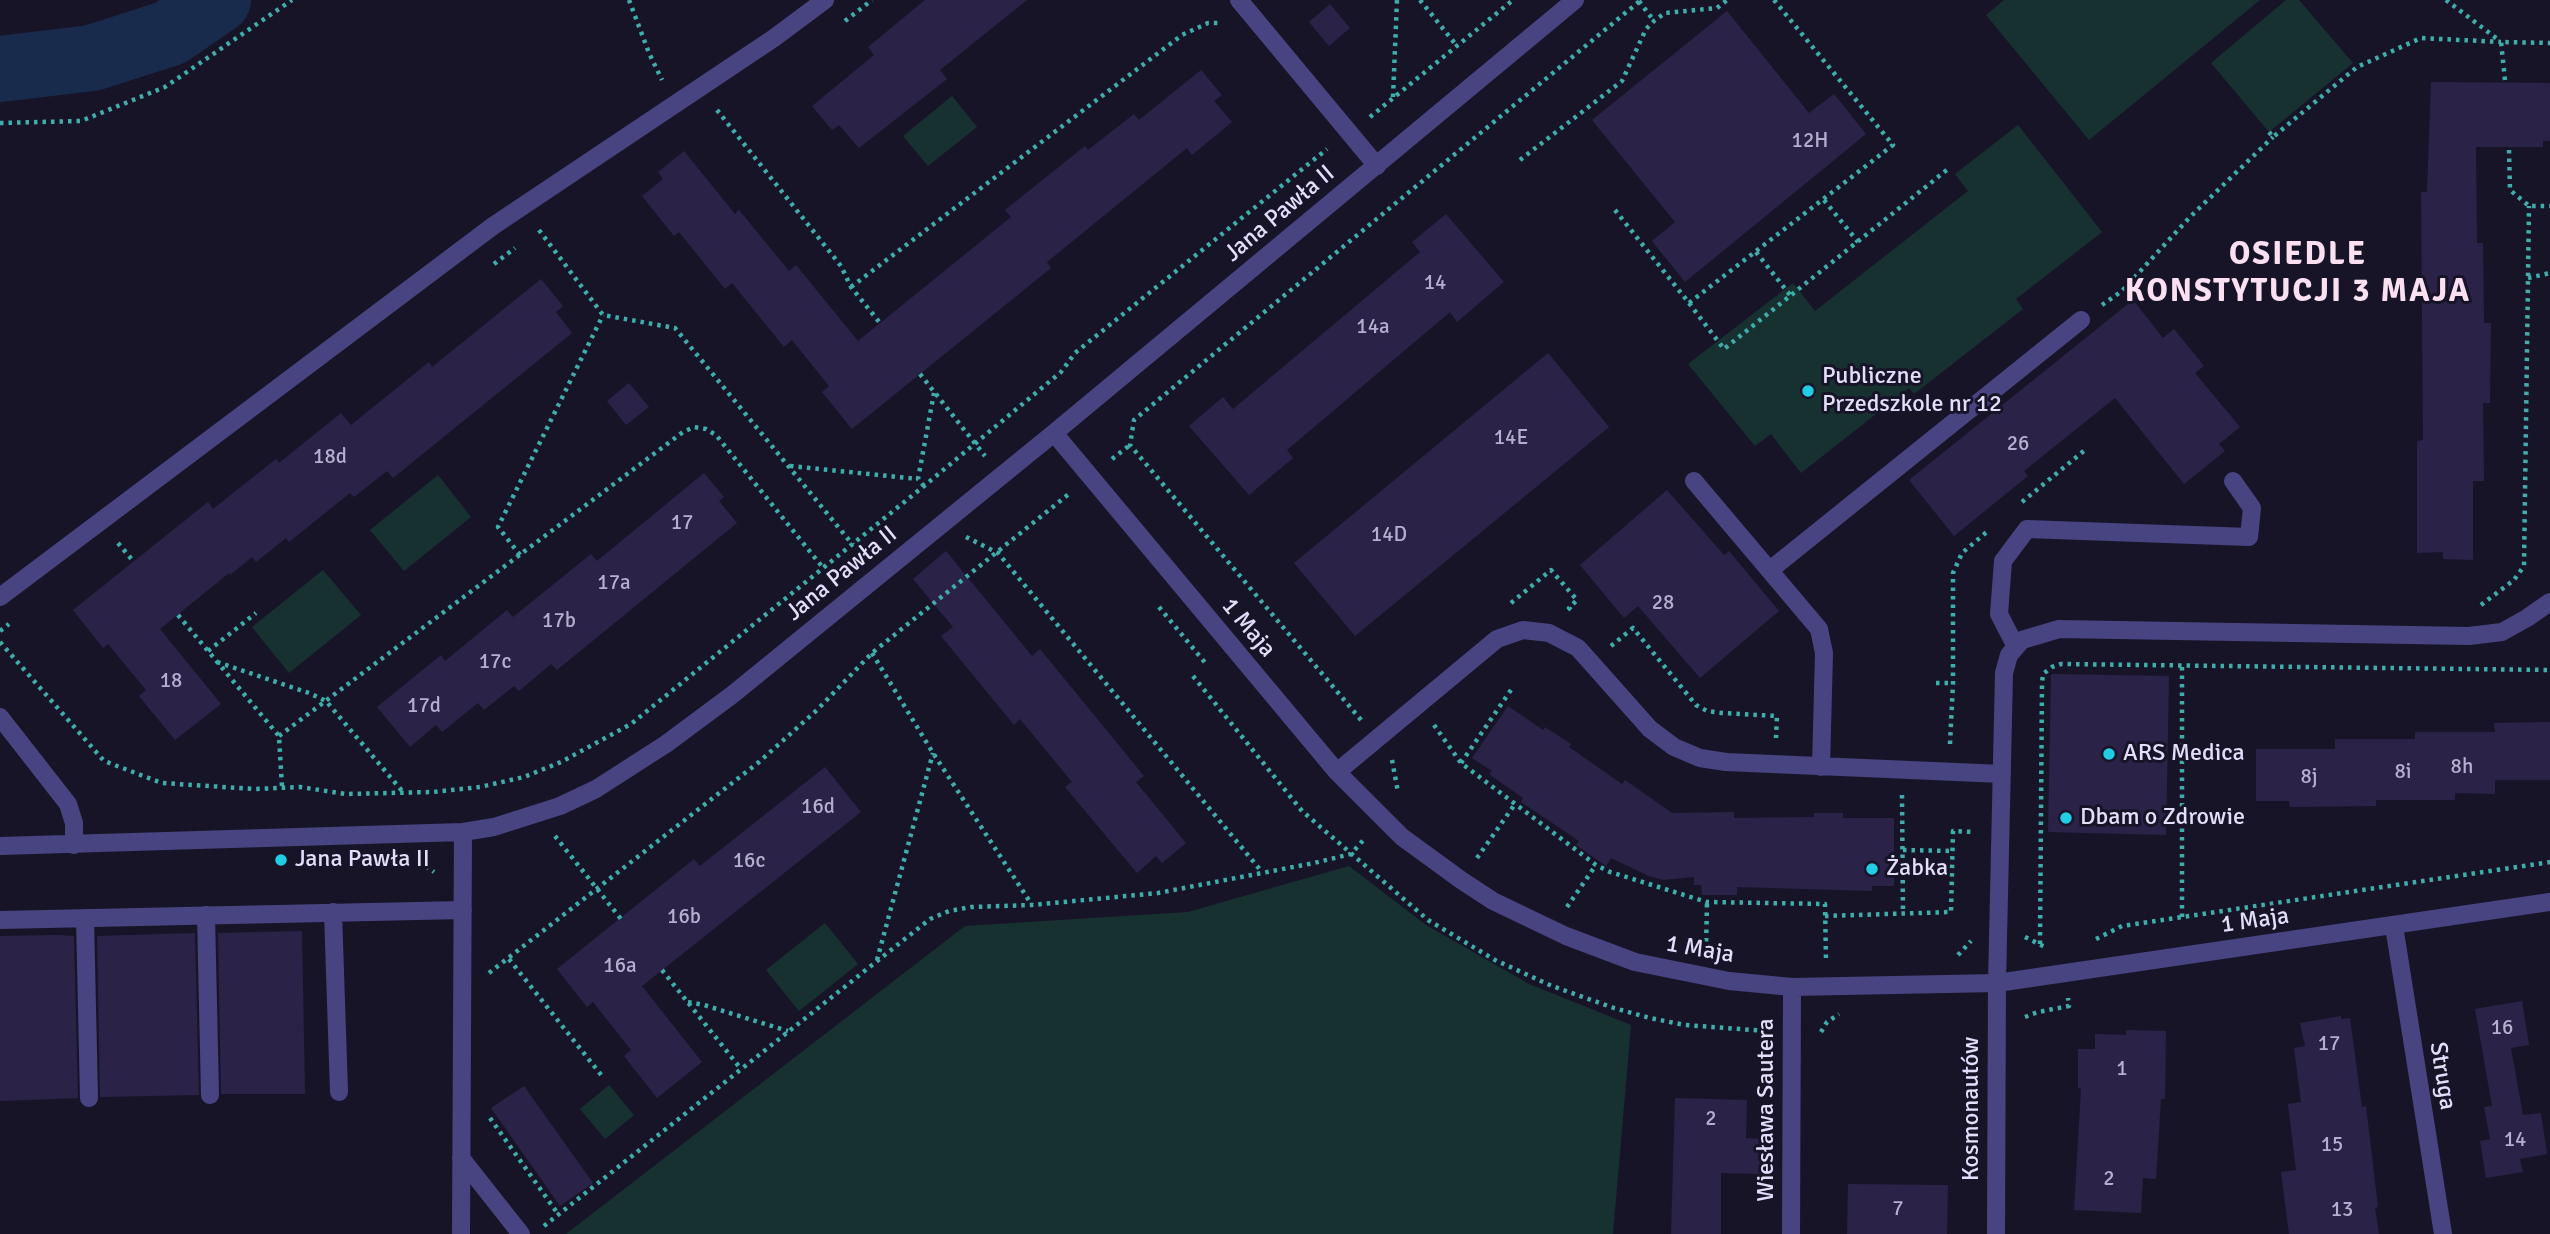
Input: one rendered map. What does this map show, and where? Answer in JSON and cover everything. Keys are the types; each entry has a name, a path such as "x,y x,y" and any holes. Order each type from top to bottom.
{"street":[{"path":"0,597 493,226 825,0"},
{"path":"1239,0 1377,166"},
{"name":"Jana Pawła II","path":"0,846 463,832 494,827 560,806 596,789 666,744 732,695 1054,433 1575,0"},
{"path":"1770,570 2081,320"},
{"name":"1 Maja","path":"1054,433 1336,772 1402,837 1493,901 1604,952 1666,970 1729,981 1792,987 1997,984 2550,902"},
{"path":"1695,481 1819,629 1825,653 1821,767"},
{"path":"2233,481 2252,508 2249,537 2027,529 2003,561 2000,614 2016,647 2022,640 2059,629 2469,636 2501,632 2550,602"},
{"path":"1336,772 1497,639 1523,630 1549,634 1578,648 1650,729 1674,747 1700,758 1726,762 2002,774"},
{"name":"Kosmonautów","path":"1996,1234 1997,984 2004,673 2009,655 2016,647"},
{"path":"0,717 68,804 74,823 74,845"},
{"path":"461,1234 463,832"},
{"path":"0,920 463,910"},
{"path":"333,912 339,1092"},
{"path":"206,915 210,1096"},
{"path":"85,918 89,1098"},
{"name":"Struga","path":"2394,926 2443,1234"},
{"name":"Wiesława Sautera","path":"1791,1234 1792,987"},
{"path":"461,1158 522,1234"}],"path":[{"path":"0,123 81,121 164,87 292,0"},
{"path":"629,0 649,53 675,103"},
{"path":"1393,98 1397,0"},
{"path":"1420,0 1457,46"},
{"path":"0,642 104,761 162,783 243,789 300,787 346,794 404,792 480,787 524,777 561,762 631,724 824,569 1061,372 1075,353 1513,0"},
{"path":"1520,160 1622,81 1646,29 1654,21 1665,13 1717,8 1727,0"},
{"path":"1689,303 1894,145 1774,0"},
{"path":"2446,0 2501,42 2505,80"},
{"path":"542,1227 930,919 949,911 1158,893 1351,854 1399,799 1392,761 1377,739 1130,444 1134,421 1640,1 1654,21"},
{"path":"851,287 1182,35 1208,23 1222,23 1233,27"},
{"path":"2081,320 2122,291 2271,135 2357,67 2421,38 2550,43"},
{"path":"706,118 724,106"},
{"path":"717,110 841,266 851,287 880,323"},
{"path":"2509,150 2510,190 2529,206 2550,206"},
{"path":"1615,210 1724,349 1948,169"},
{"path":"1824,200 1858,242"},
{"path":"2473,608 2483,605 2500,592 2514,580 2524,566 2529,206"},
{"path":"550,223 539,230 603,315 675,328 853,545"},
{"path":"483,272 516,247"},
{"path":"1756,252 1790,295"},
{"path":"2528,278 2550,273"},
{"path":"520,555 498,527 603,315"},
{"path":"920,374 1001,475"},
{"path":"918,479 934,392"},
{"path":"279,736 683,432 694,427 706,429 716,435 824,569"},
{"path":"2013,510 2085,450"},
{"path":"789,466 918,479 924,486"},
{"path":"485,961 485,975 759,762 817,710 872,653 1068,495"},
{"path":"947,520 969,540 998,552 1262,872"},
{"path":"1944,749 1951,743 1953,573 1962,553 1992,527"},
{"path":"108,551 118,543 134,562"},
{"path":"1509,604 1551,570 1577,600 1569,608 1577,616"},
{"path":"208,650 256,613"},
{"path":"178,615 279,736 282,787"},
{"path":"0,631 11,623"},
{"path":"1607,650 1633,628 1696,705 1722,713 1777,716 1776,746"},
{"path":"872,653 933,753 1032,905"},
{"path":"217,662 326,701 404,792"},
{"path":"2040,944 2043,674 2061,664 2550,670"},
{"path":"2182,666 2182,916"},
{"path":"1936,683 1953,683"},
{"path":"1461,763 1513,687"},
{"path":"1429,718 1461,763 1596,865 1610,872 1707,902 1825,904 1827,966"},
{"path":"877,961 933,753"},
{"path":"1902,770 1903,914"},
{"path":"1483,867 1475,862 1515,804"},
{"path":"1825,916 1951,912 1953,831 2001,832"},
{"path":"544,838 555,835 621,919"},
{"path":"1903,850 1953,850"},
{"path":"2089,943 2122,926 2550,862"},
{"path":"1576,915 1566,910 1596,865"},
{"path":"1696,953 1706,955 1707,902"},
{"path":"509,959 602,1076"},
{"path":"662,970 741,1069"},
{"path":"687,1002 788,1031"},
{"path":"484,1109 558,1214"}],"green space":[{"path":"2004,0 2260,0 2089,140 1986,15"},
{"path":"2286,0 2299,0 2353,63 2269,132 2211,63"},
{"path":"952,96 977,127 928,166 903,136"},
{"path":"2018,125 2102,232 2016,299 2023,309 1914,394 1909,388 1801,473 1771,434 1755,446 1688,364 1793,283 1815,311 1968,191 1955,174"},
{"path":"438,475 471,517 404,571 370,530"},
{"path":"323,570 361,615 289,673 252,627"},
{"path":"1349,866 1426,925 1529,984 1631,1025 1613,1234 566,1234 965,926 1188,912"},
{"path":"825,923 858,964 799,1011 766,970"},
{"path":"609,1085 634,1115 605,1139 580,1109"}],"building":[{"path":"925,0 1027,0 940,70 947,79 859,148 839,125 832,130 812,106 874,55 868,47"},
{"path":"1330,4 1350,28 1329,46 1309,22"},
{"path":"1727,11 1809,113 1834,94 1866,134 1685,282 1652,241 1675,222 1592,120"},
{"path":"1201,70 1222,95 1214,101 1232,122 1192,155 1187,148 1047,262 1051,268 852,429 822,392 829,386 792,340 784,347 732,283 725,289 679,232 674,236 642,196 663,179 658,172 684,151 735,214 739,210 789,271 796,265 858,341 1011,217 1005,210 1085,146 1088,150 1134,114 1139,120"},
{"path":"2431,82 2550,83 2550,141 2543,141 2543,147 2476,147 2477,243 2483,243 2484,323 2491,323 2490,403 2483,403 2484,481 2473,481 2473,560 2443,559 2443,552 2417,553 2417,441 2423,440 2421,192 2427,192"},
{"path":"1446,214 1504,282 1457,322 1450,312 1287,450 1293,458 1249,495 1189,426 1223,397 1233,409 1420,252 1412,242"},
{"path":"541,279 563,306 556,312 572,333 393,478 387,471 354,497 350,493 289,542 286,538 256,562 252,557 230,575 229,573 160,629 221,704 175,740 139,696 146,690 108,644 103,648 73,610 208,502 213,509 276,459 279,463 341,413 351,425 429,362 432,367"},
{"path":"2133,300 2163,338 2174,329 2204,366 2195,373 2240,427 2219,444 2225,451 2184,484 2115,398 2024,471 2028,476 1954,536 1909,480"},
{"path":"1548,353 1609,427 1355,636 1294,563"},
{"path":"629,383 649,407 626,425 607,401"},
{"path":"704,473 724,497 719,501 737,523 557,670 551,664 519,691 514,686 484,710 478,703 442,732 436,725 410,747 377,707 441,655 445,661 507,610 513,617 591,554 597,561"},
{"path":"1667,490 1724,555 1729,551 1779,611 1700,678 1638,606 1624,618 1580,565"},
{"path":"946,551 1032,656 1040,649 1144,776 1136,782 1186,843 1162,863 1156,856 1137,873 1065,787 1072,782 1020,719 1014,725 941,636 953,627 913,579"},
{"name":"ARS Medica","path":"2051,674 2169,676 2166,835 2048,832"},
{"path":"1508,706 1543,730 1545,727 1571,744 1569,747 1622,784 1625,780 1672,813 1734,812 1734,818 1814,817 1814,813 1843,813 1843,818 1894,818 1894,886 1872,886 1872,891 1737,887 1737,895 1702,895 1701,885 1694,885 1694,877 1663,880 1611,858 1606,866 1576,845 1579,841 1521,802 1523,798 1489,774 1492,771 1472,758"},
{"path":"2550,722 2550,780 2495,780 2495,794 2455,793 2455,800 2376,800 2376,806 2290,807 2289,801 2256,801 2256,749 2335,749 2335,739 2415,739 2415,732 2495,732 2494,723"},
{"path":"825,767 861,812 642,986 702,1062 657,1098 624,1056 631,1050 593,1002 587,1007 557,969 694,859 700,866"},
{"path":"302,931 305,1094 221,1094 218,933"},
{"path":"195,933 199,1095 100,1097 97,936"},
{"path":"0,936 74,936 78,1098 0,1101"},
{"path":"2522,1001 2529,1045 2511,1048 2523,1115 2541,1113 2547,1154 2520,1159 2523,1172 2486,1178 2480,1141 2490,1139 2484,1107 2492,1106 2475,1009"},
{"path":"2341,1016 2341,1019 2350,1018 2362,1107 2366,1106 2379,1234 2289,1234 2281,1172 2296,1170 2288,1104 2301,1102 2294,1048 2305,1046 2300,1023"},
{"path":"2126,1030 2166,1031 2165,1099 2161,1099 2156,1179 2143,1178 2141,1213 2074,1210 2081,1089 2078,1088 2078,1049 2095,1049 2095,1034 2126,1035"},
{"path":"524,1086 593,1183 560,1206 491,1108"},
{"path":"1675,1098 1747,1100 1746,1138 1761,1139 1760,1174 1721,1173 1721,1234 1671,1234"},
{"path":"1848,1184 1948,1185 1947,1234 1847,1234"}],"waterway":[{"path":"0,69 92,58 170,33 218,0"}],"place":[{"name":"Publiczne Przedszkole nr 12","path":"1808,391"},
{"name":"ARS Medica","path":"2109,754"},
{"name":"Dbam o Zdrowie","path":"2066,818"},
{"name":"Jana Pawła II","path":"281,860"},
{"name":"Żabka","path":"1872,869"}],"district":[{"name":"OSIEDLE KONSTYTUCJI 3 MAJA","path":"2298,274"}]}
